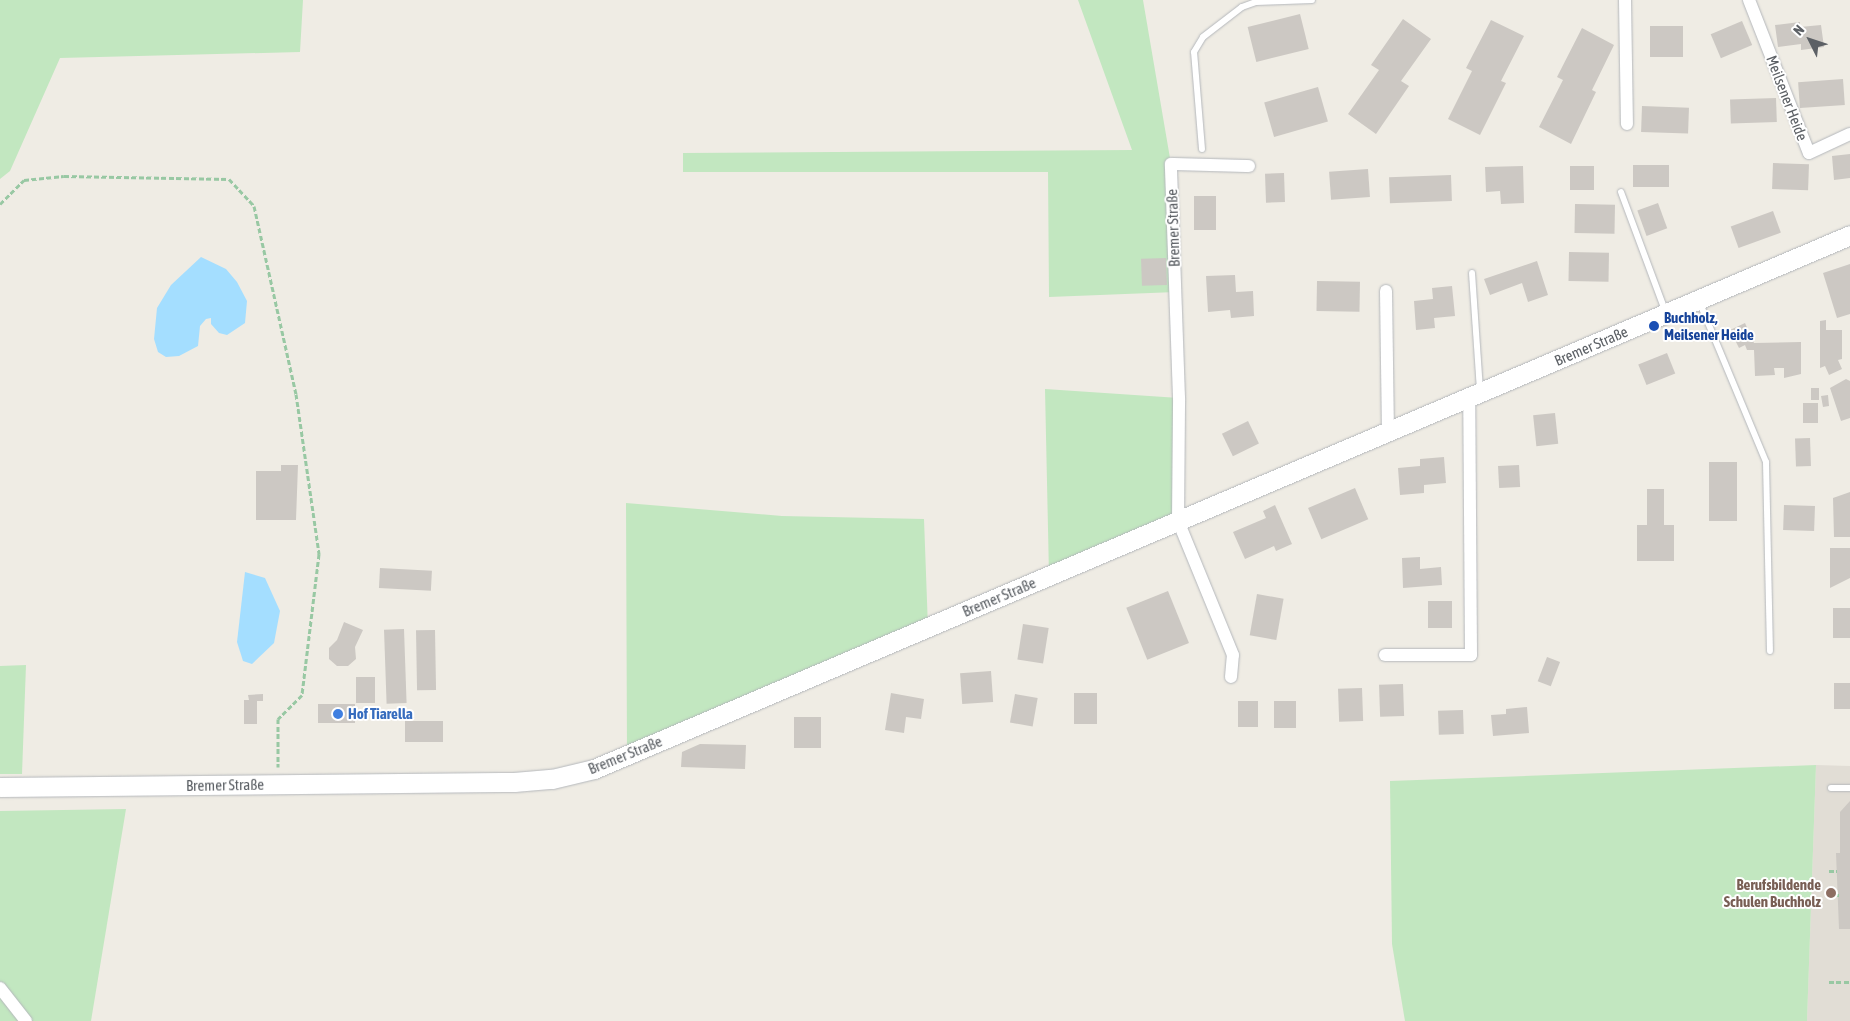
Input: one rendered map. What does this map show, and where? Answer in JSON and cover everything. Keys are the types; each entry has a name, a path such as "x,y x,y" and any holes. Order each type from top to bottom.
{"street":[{"path":"1625,0 1627,124"},
{"name":"Meilsener Heide","path":"1749,0 1809,153 1850,134"},
{"name":"Bremer Straße","path":"1231,677 1232,655 1178,521 1179,398 1171,164 1249,166"},
{"name":"Bremer Straße","path":"0,787 514,782 552,779 594,769 1850,235"},
{"path":"1386,292 1388,432"},
{"path":"1385,654 1471,655 1475,396"},
{"path":"0,988 26,1021"}],"lane":[{"path":"1202,149 1194,52 1203,37 1221,20 1249,4 1312,0"},
{"path":"1621,192 1666,314"},
{"path":"1472,273 1475,396"},
{"path":"1698,300 1766,462 1770,651"},
{"path":"1830,788 1850,788"}],"path":[{"path":"0,204 24,180 64,176 229,179 254,206 296,394 319,554 302,695 278,719 278,785"},
{"path":"1829,871 1837,871"},
{"path":"1829,895 1839,895"},
{"path":"1829,982 1850,982"}],"shaded area":[{"name":"Berufsbildende Schulen Buchholz","path":"1816,765 1850,766 1850,1021 1807,1021"}],"green space":[{"path":"0,0 303,0 300,52 60,58 10,171 0,179"},
{"path":"1078,0 1143,0 1171,164 1176,292 1049,297 1048,172 683,172 683,153 1132,150"},
{"path":"1045,389 1179,398 1178,521 1049,575"},
{"path":"626,503 782,516 924,519 928,628 627,755"},
{"path":"26,665 22,774 0,774 0,666"},
{"path":"1816,765 1807,1021 1405,1021 1392,944 1390,781"},
{"path":"126,809 91,1021 0,1021 0,811"}],"water":[{"path":"201,257 226,269 237,282 247,301 245,323 227,335 219,333 211,324 211,318 206,319 200,326 198,346 179,356 166,357 158,352 154,339 157,308 171,285"},
{"path":"245,572 265,578 280,611 274,643 252,664 243,661 237,642"}],"building":[{"path":"1300,14 1309,49 1256,62 1248,27"},
{"path":"1403,19 1431,39 1401,81 1409,86 1376,134 1348,114 1379,70 1371,65"},
{"path":"1491,20 1524,36 1501,81 1506,83 1480,135 1448,119 1472,71 1466,68"},
{"path":"1742,21 1752,45 1721,58 1711,34"},
{"path":"1800,22 1800,27 1821,25 1824,47 1801,50 1801,44 1778,47 1775,25"},
{"path":"1650,26 1683,26 1683,57 1650,57"},
{"path":"1582,28 1614,45 1592,90 1596,92 1571,144 1539,127 1563,80 1557,77"},
{"path":"1843,79 1845,105 1800,108 1798,82"},
{"path":"1318,87 1328,122 1274,137 1264,102"},
{"path":"1776,98 1777,122 1731,124 1730,100"},
{"path":"1642,106 1689,108 1688,134 1641,132"},
{"path":"1850,154 1850,178 1834,180 1832,156"},
{"path":"1773,163 1809,164 1808,190 1772,189"},
{"path":"1633,165 1669,165 1669,187 1633,187"},
{"path":"1523,166 1524,203 1501,204 1500,191 1486,192 1485,167"},
{"path":"1570,166 1594,166 1594,190 1570,190"},
{"path":"1368,169 1370,197 1331,200 1329,172"},
{"path":"1284,173 1285,202 1266,203 1265,174"},
{"path":"1451,175 1452,201 1390,203 1389,177"},
{"path":"1194,196 1216,196 1216,230 1194,230"},
{"path":"1658,203 1667,228 1647,236 1637,211"},
{"path":"1575,204 1615,205 1614,234 1574,233"},
{"path":"1773,211 1781,233 1739,248 1731,226"},
{"path":"1569,252 1609,253 1608,282 1568,281"},
{"path":"1166,258 1167,285 1142,286 1141,259"},
{"path":"1537,261 1548,295 1528,302 1522,283 1490,295 1484,279"},
{"path":"1850,264 1850,314 1837,318 1823,273"},
{"path":"1235,275 1236,292 1253,291 1254,316 1231,318 1230,310 1208,312 1206,276"},
{"path":"1317,281 1360,282 1359,312 1316,311"},
{"path":"1452,286 1455,316 1434,318 1435,328 1416,330 1414,301 1433,299 1432,288"},
{"path":"1826,320 1826,330 1842,330 1842,359 1838,360 1842,369 1829,375 1825,366 1820,368 1820,321"},
{"path":"1745,323 1754,343 1801,342 1801,374 1784,378 1784,368 1774,368 1775,375 1755,376 1754,350 1747,350 1745,345 1739,348 1730,330"},
{"path":"1667,353 1675,373 1646,385 1638,365"},
{"path":"1846,379 1850,381 1850,418 1841,421 1830,388"},
{"path":"1811,388 1819,388 1819,400 1811,400"},
{"path":"1828,395 1829,406 1823,407 1821,396"},
{"path":"1803,403 1818,403 1818,423 1803,423"},
{"path":"1555,413 1558,444 1536,446 1533,415"},
{"path":"1248,421 1259,443 1233,456 1222,434"},
{"path":"1810,438 1811,466 1796,467 1795,439"},
{"path":"1444,457 1446,483 1424,485 1424,493 1400,495 1398,468 1420,466 1420,459"},
{"path":"1709,462 1737,462 1737,521 1709,521"},
{"path":"281,465 298,465 296,520 256,520 256,471 281,471"},
{"path":"1519,465 1520,487 1499,488 1498,466"},
{"path":"1355,488 1368,519 1321,539 1308,508"},
{"path":"1647,489 1664,489 1664,525 1674,525 1674,561 1637,561 1637,525 1647,525"},
{"path":"1850,492 1850,537 1834,537 1833,498"},
{"path":"1275,505 1292,544 1276,551 1274,546 1245,559 1233,532 1266,518 1263,511"},
{"path":"1784,505 1815,506 1814,531 1783,530"},
{"path":"1830,548 1850,548 1850,578 1830,588"},
{"path":"1420,557 1420,569 1441,567 1442,585 1403,588 1402,558"},
{"path":"380,568 432,571 431,591 379,588"},
{"path":"1168,591 1189,643 1147,660 1126,608"},
{"path":"1257,594 1284,599 1276,640 1250,635"},
{"path":"1428,601 1452,601 1452,628 1428,628"},
{"path":"1833,608 1850,608 1850,638 1833,638"},
{"path":"344,622 363,630 355,647 356,659 348,666 337,666 329,659 329,648 337,640"},
{"path":"1023,624 1049,628 1043,664 1017,660"},
{"path":"404,629 407,703 387,704 384,630"},
{"path":"416,630 435,630 436,690 417,690"},
{"path":"1547,657 1560,662 1551,686 1538,681"},
{"path":"991,671 993,702 962,704 960,673"},
{"path":"356,677 375,677 375,703 356,703"},
{"path":"1834,683 1850,683 1850,709 1834,709"},
{"path":"1403,684 1404,716 1380,717 1379,685"},
{"path":"1362,688 1363,721 1339,722 1338,689"},
{"path":"891,693 924,699 921,719 906,717 904,733 885,730"},
{"path":"1074,693 1097,693 1097,724 1074,724"},
{"path":"263,694 263,701 257,701 257,724 244,724 244,700 249,700 248,695"},
{"path":"1015,694 1038,698 1033,727 1010,723"},
{"path":"1238,701 1258,701 1258,727 1238,727"},
{"path":"1274,701 1296,701 1296,728 1274,728"},
{"path":"318,704 355,704 355,723 318,723"},
{"path":"1527,707 1529,733 1493,736 1491,715 1506,714 1506,709"},
{"path":"1463,710 1464,734 1439,735 1438,711"},
{"path":"794,717 821,717 821,748 794,748"},
{"path":"405,721 443,721 443,742 405,742"},
{"path":"700,744 746,745 745,769 681,767 682,752"},
{"path":"1850,801 1850,929 1839,929 1836,853 1840,853 1840,812"}],"place":[{"name":"Buchholz, Meilsener Heide","path":"1654,326"},
{"name":"Hof Tiarella","path":"338,714"},
{"name":"Berufsbildende Schulen Buchholz","path":"1831,893"}]}
